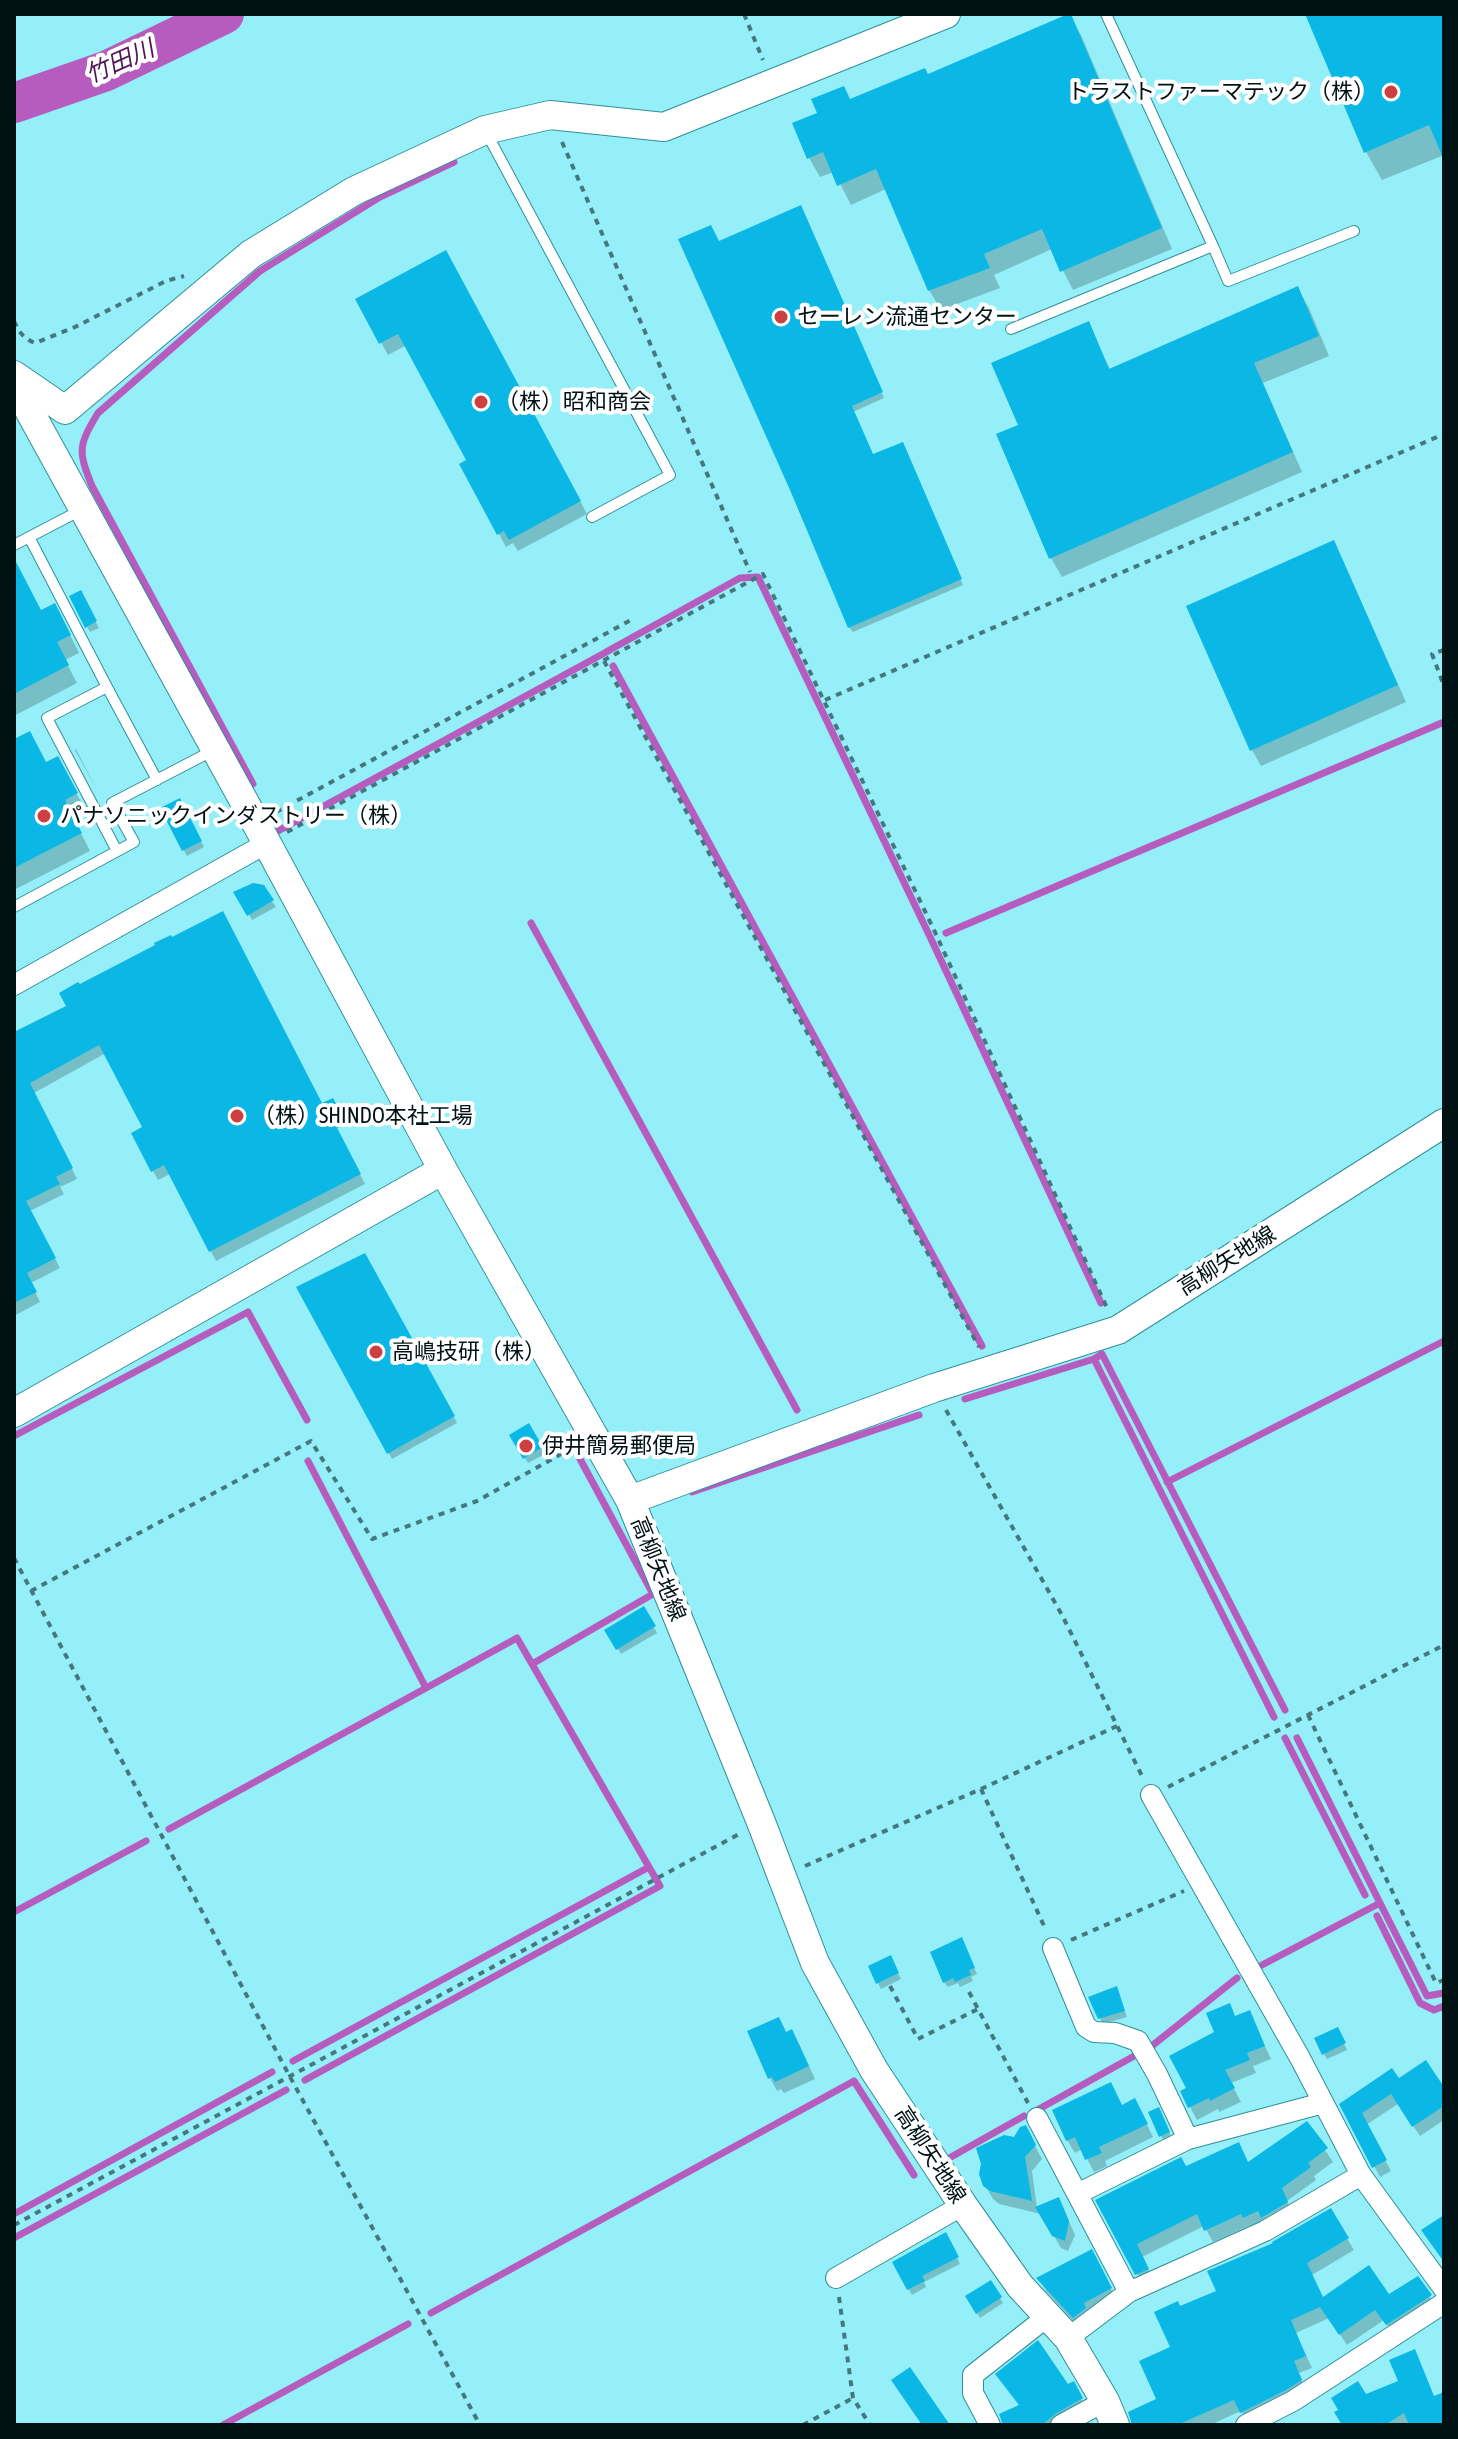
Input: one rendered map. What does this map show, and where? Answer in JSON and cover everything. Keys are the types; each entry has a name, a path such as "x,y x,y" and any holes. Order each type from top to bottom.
{"street":[{"path":"14,375 65,410 251,254 354,191 485,130 550,115 664,127 946,14"},
{"path":"14,383 443,1170 630,1500"},
{"path":"14,985 262,833"},
{"name":"高柳矢地線","path":"1110,2413 1068,2338 1020,2286 874,2070 815,1963 630,1500 934,1388 1118,1330 1444,1123"},
{"path":"14,1413 443,1170"},
{"path":"1151,1795 1361,2175 1444,2289"},
{"path":"1053,1948 1086,2027 1094,2032 1115,2033 1138,2041 1188,2139"},
{"path":"1077,2194 1188,2139 1323,2103"},
{"path":"1037,2118 1129,2292"},
{"path":"1068,2338 1129,2292 1265,2231 1361,2175"},
{"path":"836,2278 963,2205"},
{"path":"1246,2425 1293,2401 1444,2303"},
{"path":"990,2425 973,2393 973,2375 1048,2316"},
{"path":"1061,2425 1110,2413"}],"lane":[{"path":"1106,14 1228,281 1354,231"},
{"path":"485,130 670,475 592,517"},
{"path":"1011,329 1213,246"},
{"path":"14,545 83,508"},
{"path":"29,537 157,780"},
{"path":"107,687 47,718 117,851"},
{"path":"14,907 134,842 112,803 216,749"}],"path":[{"path":"744,14 773,84"},
{"path":"550,115 750,572"},
{"path":"14,321 27,340 35,343 75,327 166,281 194,272"},
{"path":"825,700 1444,434"},
{"path":"262,833 604,661 763,574 941,944 1118,1330"},
{"path":"262,833 631,620"},
{"path":"1444,650 1432,654 1444,686"},
{"path":"604,661 991,1370"},
{"path":"934,1388 1062,1615 1151,1795 1444,1645"},
{"path":"31,1591 311,1441 372,1539 477,1501 594,1436"},
{"path":"14,1558 289,2075 480,2425"},
{"path":"1308,1715 1436,1983 1444,1980"},
{"path":"782,1876 1117,1726"},
{"path":"981,1789 1053,1948 1201,1883"},
{"path":"14,2225 761,1822"},
{"path":"890,1986 918,2039 978,2009"},
{"path":"969,1992 1037,2118"},
{"path":"836,2278 853,2398 870,2425"},
{"path":"803,2425 853,2398"}],"building":[{"path":"1071,14 1162,228 1060,272 1042,229 984,254 990,268 928,291 876,169 837,186 823,152 807,159 792,123 817,113 811,99 844,86 850,99 925,68 928,74"},
{"name":"トラストファーマテック（株）","path":"1305,14 1444,14 1444,160 1429,125 1364,153"},
{"path":"801,205 883,392 852,406 873,454 903,442 962,579 848,628 678,239 711,225 719,241"},
{"name":"（株）昭和商会","path":"446,250 581,501 509,540 504,531 497,535 459,464 466,460 398,334 379,344 355,299"},
{"path":"1298,286 1319,336 1254,363 1293,452 1049,559 996,434 1018,425 991,363 1089,321 1109,369"},
{"path":"1334,540 1398,685 1250,751 1186,606"},
{"path":"14,558 41,610 55,603 71,635 57,642 69,665 14,694"},
{"path":"81,590 97,621 85,628 69,596"},
{"name":"パナソニックインダストリー（株）","path":"30,731 46,762 58,756 78,793 65,800 82,833 14,868 14,739"},
{"path":"180,798 202,841 182,851 160,808"},
{"path":"253,883 264,885 274,900 247,916 233,892"},
{"name":"（株）SHINDO本社工場","path":"223,911 322,1103 333,1098 342,1114 332,1118 361,1174 209,1252 164,1165 151,1172 131,1133 142,1127 99,1045 30,1083 73,1168 56,1177 60,1184 26,1201 56,1258 27,1273 37,1292 14,1303 14,1032 66,1006 59,993 78,982 80,984 154,943"},
{"name":"高嶋技研（株）","path":"365,1253 455,1416 387,1454 296,1287"},
{"name":"伊井簡易郵便局","path":"529,1423 543,1447 523,1459 509,1435"},
{"path":"644,1606 656,1626 616,1650 604,1630"},
{"path":"962,1937 975,1968 969,1970 971,1975 943,1983 930,1952"},
{"path":"891,1955 899,1973 876,1984 868,1966"},
{"path":"1117,1986 1125,2011 1098,2019 1088,1997"},
{"path":"1230,2003 1235,2016 1250,2010 1265,2046 1247,2053 1250,2060 1225,2070 1235,2088 1188,2108 1180,2091 1186,2088 1169,2056 1214,2032 1206,2013"},
{"path":"779,2017 786,2032 792,2029 809,2066 775,2082 772,2077 768,2079 747,2031"},
{"path":"1338,2027 1346,2043 1322,2055 1314,2038"},
{"path":"1426,2060 1444,2087 1444,2106 1412,2127 1391,2094 1362,2113 1387,2160 1372,2168 1339,2104 1392,2068 1399,2078"},
{"path":"1111,2082 1122,2105 1135,2098 1148,2124 1099,2147 1102,2153 1085,2160 1075,2137 1066,2141 1052,2110"},
{"path":"1159,2107 1170,2132 1159,2137 1148,2112"},
{"path":"1307,2121 1328,2148 1308,2163 1311,2167 1282,2188 1288,2202 1261,2218 1258,2211 1243,2218 1241,2214 1204,2231 1197,2214 1137,2244 1149,2269 1135,2275 1095,2200 1181,2157 1186,2166 1239,2142 1248,2162"},
{"path":"1026,2125 1036,2145 1025,2157 1032,2201 990,2191 983,2186 976,2148 1004,2135 1014,2137 1020,2127"},
{"path":"1059,2197 1069,2221 1065,2241 1052,2236 1035,2207"},
{"path":"1331,2208 1349,2238 1307,2263 1323,2297 1369,2265 1389,2294 1418,2276 1432,2295 1386,2325 1375,2310 1339,2335 1320,2307 1291,2320 1306,2356 1294,2361 1302,2380 1240,2413 1234,2400 1177,2425 1132,2425 1128,2412 1156,2399 1139,2361 1170,2347 1154,2312 1178,2301 1180,2306 1216,2291 1207,2271 1273,2243"},
{"path":"1444,2215 1444,2262 1421,2230"},
{"path":"946,2232 959,2257 922,2276 925,2281 907,2290 892,2262"},
{"path":"1092,2249 1112,2288 1084,2303 1086,2308 1073,2318 1036,2278"},
{"path":"991,2280 1002,2297 976,2314 965,2296"},
{"path":"1038,2340 1068,2384 1074,2381 1083,2398 1042,2425 1003,2425 999,2414 1019,2405 995,2374"},
{"path":"1415,2349 1434,2396 1444,2392 1444,2425 1409,2425 1404,2413 1385,2425 1342,2425 1334,2412 1338,2410 1331,2398 1358,2381 1366,2394 1398,2381 1389,2360"},
{"path":"910,2367 950,2425 922,2425 891,2380"}],"waterway":[{"name":"竹田川","path":"14,103 106,71 224,14"},
{"path":"253,784 92,486 82,456 84,441 98,413 260,271 380,197 454,162"},
{"path":"606,652 740,578 758,577 1101,1303"},
{"path":"278,831 610,650"},
{"path":"613,666 982,1346"},
{"path":"946,933 1444,722"},
{"path":"531,923 797,1410"},
{"path":"14,1436 248,1312 307,1420"},
{"path":"1167,1482 1444,1341"},
{"path":"965,1399 1102,1354 1285,1710"},
{"path":"1094,1359 1274,1717"},
{"path":"692,1492 919,1415"},
{"path":"426,1688 517,1638 532,1664 653,1594 580,1459"},
{"path":"169,1829 426,1688 308,1461"},
{"path":"293,2061 649,1867 532,1664"},
{"path":"1285,1738 1365,1895"},
{"path":"1297,1738 1380,1903"},
{"path":"14,1912 146,1841"},
{"path":"305,2080 660,1886 649,1867"},
{"path":"1262,1965 1380,1903 1427,1996 1444,1993"},
{"path":"1377,1916 1420,2003 1434,2010 1444,2006"},
{"path":"1153,2045 1237,1978"},
{"path":"1039,2109 1136,2055"},
{"path":"14,2214 272,2072"},
{"path":"431,2313 854,2081 914,2175"},
{"path":"14,2238 286,2090"},
{"path":"951,2157 1024,2116"},
{"path":"223,2425 408,2324"}],"place":[{"name":"トラストファーマテック（株）","path":"1391,92"},
{"name":"セーレン流通センター","path":"781,317"},
{"name":"（株）昭和商会","path":"481,402"},
{"name":"パナソニックインダストリー（株）","path":"44,816"},
{"name":"（株）SHINDO本社工場","path":"237,1116"},
{"name":"高嶋技研（株）","path":"376,1352"},
{"name":"伊井簡易郵便局","path":"526,1446"}]}
